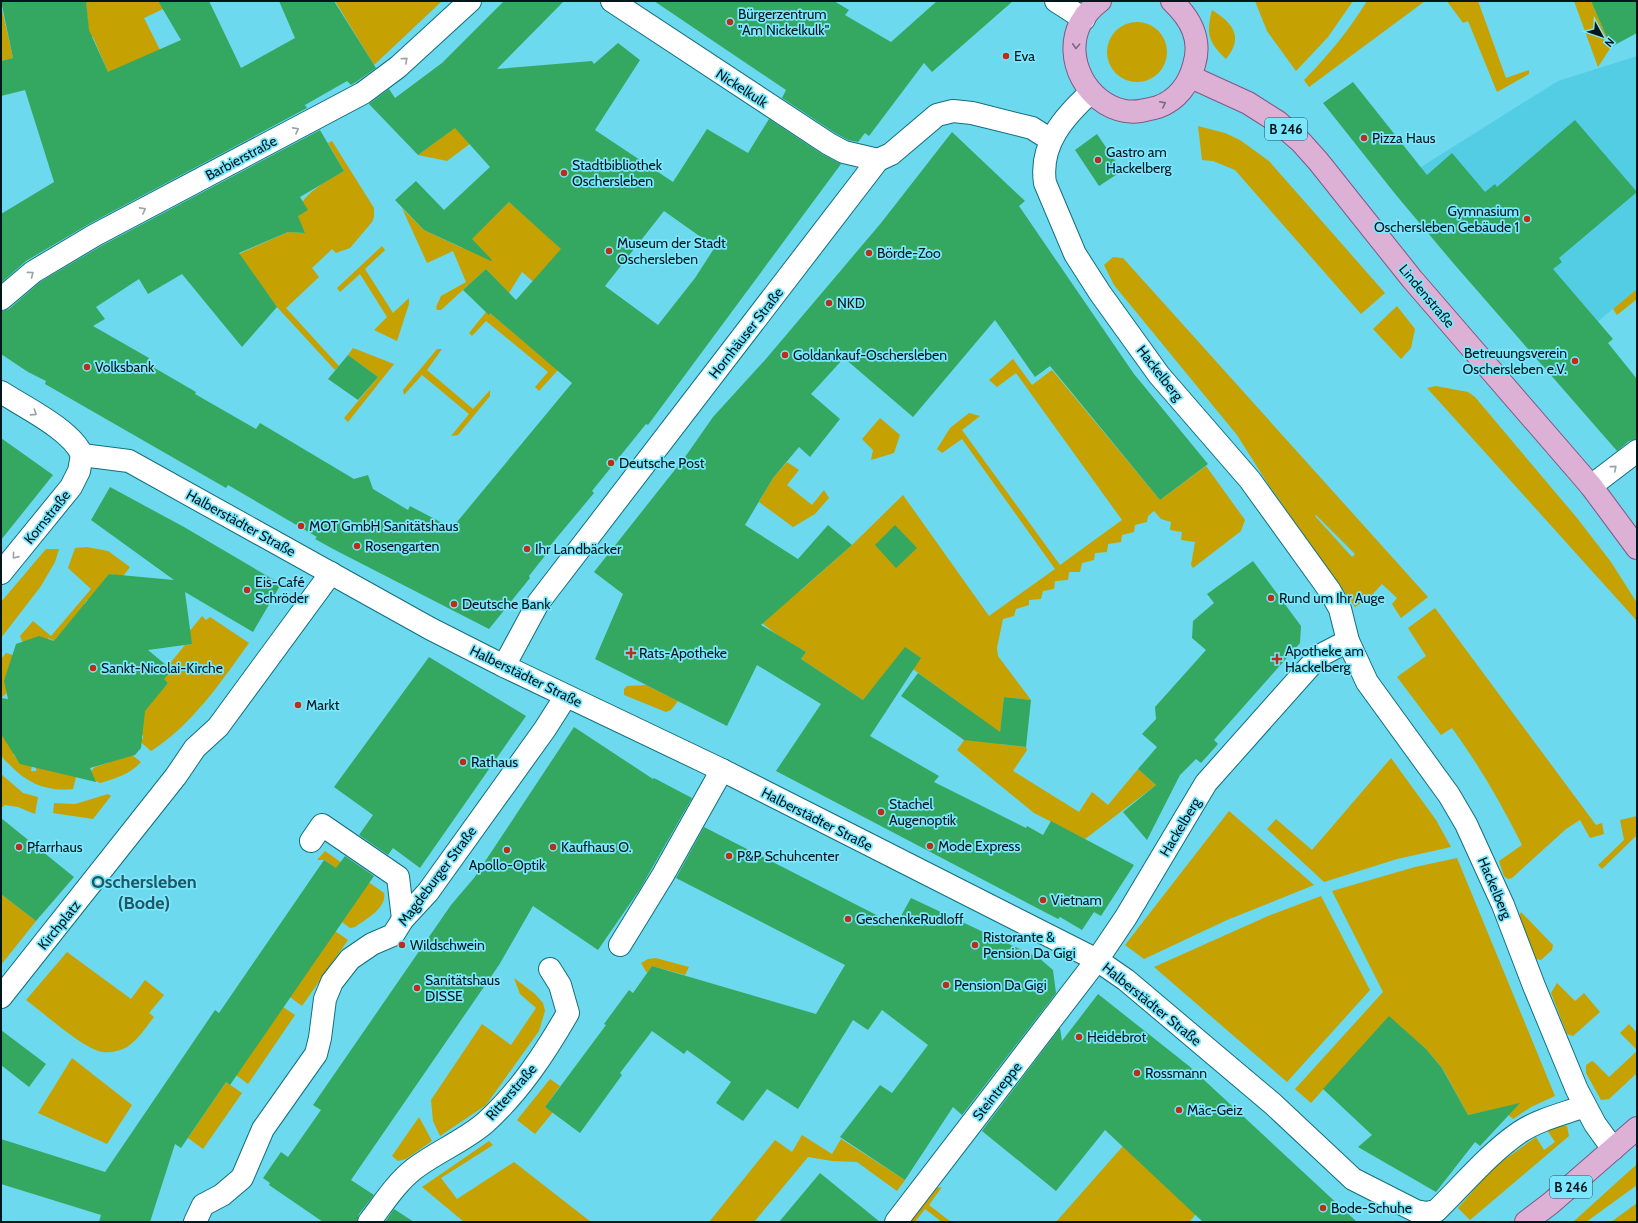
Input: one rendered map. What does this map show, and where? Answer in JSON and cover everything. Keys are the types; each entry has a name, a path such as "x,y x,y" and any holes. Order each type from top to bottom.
{"main road":[{"path":"1100,1 1090,9 1080,24 1075,42 1075,60 1081,77 1091,92 1107,104 1125,111 1145,111 1164,105 1180,93 1191,76 1197,56 1195,34 1185,14 1172,1"},
{"name":"Lindenstraße","path":"1191,76 1248,102 1278,122 1301,142 1318,161 1412,279 1591,486 1637,548"},
{"name":"B 246","path":"1526,1222 1551,1203 1637,1128"}],"street":[{"name":"Barbierstraße","path":"1,299 33,272 94,235 313,120 363,92 398,67 470,1"},
{"name":"Nickelkulk","path":"612,1 829,144 844,152 878,160"},
{"path":"1056,1 1084,19"},
{"name":"Hackelberg","path":"1091,92 1064,117 1051,140 1043,170 1045,183 1079,261 1159,375 1250,480 1330,591 1340,609 1348,641 1367,682 1449,795 1466,824 1503,905 1534,986 1585,1106 1595,1124 1613,1150"},
{"name":"Hornhäuser Straße","path":"504,666 538,603 878,160 891,154 937,115 953,111 972,113 1032,128 1051,140"},
{"path":"1,392 53,425 79,446 82,455"},
{"path":"1591,486 1637,451"},
{"name":"Halberstädter Straße","path":"82,455 129,461 432,629 504,666 722,770 1097,960 1126,980 1267,1099 1353,1178 1416,1211 1426,1213 1436,1211 1501,1147 1521,1132 1550,1116 1585,1106"},
{"name":"Kornstraße","path":"1,573 71,488 79,471 82,455"},
{"name":"Kirchplatz","path":"1,997 176,776 195,748 218,727 331,573"},
{"name":"Hackelberg","path":"1097,960 1126,917 1206,783 1319,656 1348,641"},
{"name":"Magdeburger Straße","path":"196,1222 203,1205 222,1195 242,1178 263,1129 316,1054 320,1038 325,999 332,982 350,959 372,944 393,935 403,919 428,892 545,729 566,696"},
{"path":"620,945 663,875 722,770"},
{"path":"316,833 398,877 403,919"},
{"name":"Steintreppe","path":"896,1222 1056,1016 1097,960"},
{"name":"Ritterstraße","path":"369,1222 396,1186 414,1169 484,1123 522,1083 552,1040 568,1013 560,985 550,969"}],"shaded area":[{"path":"86,1 158,1 163,9 144,18 160,50 111,79 93,37 89,36"},
{"path":"335,1 442,1 374,65"},
{"path":"1255,1 1353,1 1328,37 1296,71 1267,31"},
{"path":"1367,1 1425,1 1309,87 1304,80 1338,42"},
{"path":"1447,1 1478,1 1506,78 1529,70 1529,74 1497,92 1468,21 1463,23"},
{"path":"1574,1 1591,1 1611,47 1598,67"},
{"path":"1,5 13,58 1,61"},
{"path":"1212,10 1226,20 1234,31 1234,44 1226,59 1215,48 1210,37 1209,25"},
{"path":"1131,22 1143,22 1159,30 1165,40 1167,52 1165,64 1159,74 1143,82 1131,82 1115,74 1107,58 1107,46 1115,30"},
{"name":"Gymnasium Oschersleben Gebäude 1","path":"1637,56 1637,289 1543,367 1477,289 1421,167 1558,81"},
{"path":"461,123 475,140 447,161 418,155"},
{"path":"1198,126 1225,133 1240,140 1269,161 1385,293 1361,314 1235,170 1213,161 1202,160"},
{"path":"332,141 374,208 374,217 372,222 350,248 336,253 332,249 312,268 319,277 286,308 339,366 335,370 277,307 239,254 288,232 305,233 298,215 299,208 303,201 315,189 344,171 328,143"},
{"path":"509,202 571,256 543,290 522,272 509,293 486,269 441,310 437,310 436,307 441,296 466,282 453,251 427,263 402,208 424,230 462,248"},
{"path":"382,246 385,250 365,269 393,313 409,298 409,304 397,341 374,330 387,317 360,274 340,292 337,288"},
{"path":"1113,257 1123,258 1428,597 1401,618 1392,604 1397,598 1382,584 1369,598 1355,607 1268,484 1237,435 1114,285 1104,265","holes":["1316,515 1355,554 1352,557 1315,516"]},
{"path":"1637,289 1637,299 1617,315 1613,309"},
{"path":"1397,306 1415,329 1411,348 1401,359 1373,329"},
{"path":"486,312 490,313 558,370 539,391 535,387 548,372 486,321 472,336 469,333"},
{"path":"353,348 394,364 348,422 344,418 378,377 348,355"},
{"path":"437,349 442,349 427,370 473,409 490,390 490,396 458,435 451,436 469,414 422,375 404,395 403,390"},
{"path":"1013,359 1032,385 1052,370 1160,500 1206,466 1245,520 1241,531 1193,568 1191,565 1195,542 1181,540 1182,532 1170,530 1171,522 1161,519 1154,511 1148,516 1147,522 1135,525 1134,532 1122,535 1121,542 1108,544 1107,552 1095,553 1094,560 1082,563 1080,572 1069,572 1068,580 1055,581 1054,589 1043,591 1041,599 1029,600 1029,605 1016,609 1014,616 1003,619 997,648 998,656 1031,700 1004,697 999,744 1026,747 1027,750 1013,771 1079,812 1092,792 1108,805 1138,769 1156,785 1085,839 1034,813 957,750 980,718 902,661 863,700 801,659 806,652 780,637 727,596 800,591 852,545 903,495 989,616 1055,569 962,439 942,453 937,449 950,428 969,413 980,416 962,430 1060,565 1122,520 1016,373 997,387 989,380"},
{"path":"1436,386 1468,392 1475,397 1577,518 1611,562 1637,603 1637,621 1427,388"},
{"path":"880,418 900,435 894,453 871,460 873,450 862,439"},
{"path":"787,462 799,470 787,485 812,505 824,490 829,498 815,514 793,527 759,502 773,478"},
{"path":"87,547 108,551 130,567 117,584 114,581 114,574 109,574 109,584 92,604 87,600 84,604 89,608 51,646 53,640 48,638 46,644 23,643 20,636 33,621 51,636 91,589 68,568 75,548"},
{"path":"46,549 59,549 55,562 41,586 1,638 1,602"},
{"path":"1435,608 1596,825 1602,823 1604,834 1590,838 1580,820 1566,829 1512,878 1508,879 1504,876 1499,861 1522,845 1506,814 1480,770 1452,728 1441,735 1397,677 1426,656 1408,628"},
{"path":"202,616 206,620 210,617 249,643 193,716 180,729 151,751 137,739 143,739 143,735 138,734 146,693 161,691 168,683 160,676 169,674 171,670 167,667 185,645 192,644 191,640 183,639"},
{"path":"6,653 13,655 8,692 1,698 1,659"},
{"path":"646,685 678,701 671,710 666,712 624,695 624,689 627,686"},
{"path":"1,714 18,751 13,754 16,758 21,755 32,765 31,771 36,771 36,766 76,777 73,789 64,790 47,788 32,782 24,778 4,759 1,755"},
{"path":"132,755 141,762 132,770 122,776 100,783 94,780 91,771 95,767"},
{"path":"1391,758 1436,820 1451,847 1397,859 1324,882 1267,829 1276,819 1312,850"},
{"path":"1,774 23,793 38,797 35,814 18,807 5,805 1,808"},
{"path":"108,794 111,796 93,819 53,813 54,803 75,804"},
{"path":"1229,811 1314,885 1227,920 1144,959 1125,945"},
{"path":"1637,816 1637,835 1602,869 1598,865 1624,840 1620,820"},
{"path":"325,851 384,893 382,904 375,913 355,927 350,928 342,922 365,888 324,860 317,860"},
{"path":"1457,858 1555,1096 1531,1107 1513,1119 1500,1108 1468,1115 1443,1069 1426,1049 1389,1017 1311,1103 1295,1089 1383,992 1332,891 1415,867"},
{"path":"1,894 36,921 1,965"},
{"path":"1321,896 1370,990 1287,1082 1154,967 1268,916"},
{"path":"1521,912 1553,945 1552,950 1541,960 1536,959 1519,917"},
{"path":"335,931 348,940 302,1006 290,997"},
{"path":"67,952 131,999 145,980 164,995 149,1013 154,1017 138,1037 127,1047 118,1051 109,1052 103,1052 95,1049 75,1038 26,1000"},
{"path":"656,958 689,967 685,975 652,966 647,973 641,963 648,959"},
{"path":"514,978 535,994 543,1003 545,1011 539,1031 486,1105 440,1136 433,1121 431,1100 482,1024 511,1045 536,1008 520,994"},
{"path":"1557,983 1575,1001 1584,993 1600,1012 1573,1036 1567,1034 1551,993"},
{"path":"283,1007 295,1015 248,1084 232,1072"},
{"path":"1629,1024 1637,1033 1637,1050 1620,1033"},
{"path":"1637,1051 1637,1073 1609,1099 1601,1100 1586,1073 1586,1065 1592,1061 1594,1062 1609,1077"},
{"path":"72,1058 132,1105 107,1144 38,1113"},
{"path":"550,1079 560,1086 545,1107 553,1112 535,1134 517,1120"},
{"path":"226,1082 242,1093 203,1149 188,1138"},
{"path":"419,1117 432,1141 406,1159 398,1161 392,1156"},
{"path":"1558,1126 1567,1126 1569,1136 1470,1220 1458,1208 1494,1167 1536,1137 1544,1150 1555,1142 1547,1130"},
{"path":"802,1135 832,1154 841,1139 905,1180 897,1191 857,1162 832,1161 808,1157 754,1222 709,1222 775,1140 792,1152"},
{"path":"489,1141 493,1145 441,1178 457,1199 514,1162 591,1222 464,1222 422,1187"},
{"path":"1123,1146 1198,1212 1189,1222 1056,1222"},
{"path":"1637,1164 1637,1185 1586,1222 1573,1222"},
{"path":"942,1187 929,1205 951,1222 942,1222 925,1209 915,1222 910,1222 937,1188"},
{"path":"1637,1203 1637,1222 1611,1222"}],"building":[{"path":"1,1 86,1 89,30 108,72 181,40 158,1 209,1 241,68 295,38 279,1 334,1 376,68 351,85 347,81 305,105 307,108 89,224 26,261 1,283 1,214 54,182 25,90 1,96 1,61 13,58"},
{"path":"504,1 564,1 497,69 592,61 594,64 618,43 640,60 595,130 673,182 707,129 748,153 769,119 822,154 841,164 648,425 646,424 592,491 594,493 549,547 551,548 529,576 530,578 489,629 315,539 317,537 228,485 226,488 45,384 46,381 28,372 1,354 1,311 9,309 40,282 101,246 320,130 344,171 300,197 308,210 298,216 305,233 288,232 239,253 277,307 242,347 182,274 148,294 139,279 96,307 105,319 93,326 149,358 146,363 196,392 195,394 256,429 260,423 354,479 368,475 373,489 408,510 410,506 452,528 572,383 490,313 489,315 463,290 486,269 516,300 561,249 509,202 472,239 492,260 491,261 424,230 395,200 416,181 444,210 490,167 455,128 418,155 369,104 389,89 395,98 442,63","holes":["664,211 715,247 695,278 658,325 605,286"]},
{"path":"654,1 834,1 849,10 845,15 891,42 937,1 1013,1 932,72 924,63 869,136 865,133 858,142 848,140 835,133 782,98 786,90"},
{"path":"1591,1 1637,1 1637,33 1611,47"},
{"path":"1353,82 1427,175 1452,153 1485,192 1495,184 1497,187 1575,120 1637,192 1559,258 1562,262 1553,269 1613,339 1608,343 1637,379 1637,439 1629,441 1617,451 1396,195 1323,103"},
{"path":"952,132 1025,201 1019,206 1134,374 1208,464 1160,500 1050,366 1035,377 995,320 913,417 844,358 811,394 840,419 810,457 799,447 773,478 745,525 798,559 828,525 852,545 761,625 806,652 801,659 863,700 905,647 921,658 870,736 939,776 934,782 1026,828 1027,826 1043,835 1051,821 1134,865 1101,916 1094,912 1082,930 1060,917 1058,919 776,771 821,704 757,665 727,726 595,659 623,594 594,572 685,457 713,417 765,360 881,223"},
{"name":"Gastro am Hackelberg","path":"1097,134 1122,171 1099,186 1075,150"},
{"path":"348,355 378,377 358,400 328,379"},
{"path":"1,438 53,475 1,540"},
{"name":"Sankt-Nicolai-Kirche","path":"110,487 184,527 281,584 253,632 185,592 192,644 148,650 172,670 164,679 168,683 145,711 141,748 135,755 90,768 96,782 20,764 1,734 1,698 8,699 4,681 16,644 39,636 54,641 109,574 174,580 91,520"},
{"path":"895,525 917,548 896,568 875,545"},
{"path":"1253,561 1301,626 1300,643 1214,740 1218,744 1201,763 1196,759 1180,775 1147,840 1123,812 1156,785 1138,769 1157,747 1142,734 1156,719 1155,707 1206,650 1192,638 1193,621 1214,603 1207,594"},
{"name":"Rathaus","path":"429,657 526,716 420,868 393,848 388,855 359,835 373,815 334,787"},
{"path":"918,673 1000,732 1004,697 1031,700 1026,747 964,740 901,696"},
{"path":"574,727 653,779 654,778 692,798 640,889 598,950 533,906 499,965 351,1180 374,1195 359,1214 357,1222 323,1222 269,1185 270,1183 263,1178 281,1152 288,1157 321,1110 313,1105 451,905 474,878"},
{"name":"Pfarrhaus","path":"1,818 74,877 36,921 1,894"},
{"path":"704,827 896,925 911,898 1039,958 1053,970 1056,993 962,1115 953,1107 905,1180 840,1137 880,1085 892,1093 928,1045 882,1010 868,1030 853,1020 798,1109 767,1089 743,1121 716,1103 731,1082 687,1050 684,1054 652,1031 620,1073 622,1075 580,1133 545,1107 606,1025 604,1024 629,990 633,993 652,966 816,1014 845,965 676,878"},
{"path":"345,856 374,876 230,1085 226,1082 181,1148 175,1144 150,1222 99,1222 101,1215 1,1184 1,1139 105,1172 215,1010 219,1013 324,860 336,868"},
{"path":"1098,994 1189,1066 1357,1222 1203,1222 1105,1130 1056,1191 982,1131 1060,1028 1062,1041"},
{"path":"1389,1016 1426,1049 1442,1068 1468,1115 1520,1103 1480,1146 1475,1142 1436,1192 1358,1147 1372,1135 1323,1089"},
{"path":"1,1030 46,1064 29,1087 1,1065"},
{"path":"820,1173 880,1222 779,1222"},
{"path":"394,1209 414,1222 385,1222"}],"place":[{"name":"Bürgerzentrum \"Am Nickelkulk\"","path":"730,22"},
{"name":"Eva","path":"1006,56"},
{"name":"Pizza Haus","path":"1364,138"},
{"name":"Gastro am Hackelberg","path":"1098,160"},
{"name":"Stadtbibliothek Oschersleben","path":"564,173"},
{"name":"Gymnasium Oschersleben Gebäude 1","path":"1527,219"},
{"name":"Museum der Stadt Oschersleben","path":"609,251"},
{"name":"Börde-Zoo","path":"869,253"},
{"name":"NKD","path":"829,303"},
{"name":"Goldankauf-Oschersleben","path":"785,355"},
{"name":"Betreuungsverein Oschersleben e.V.","path":"1575,361"},
{"name":"Volksbank","path":"87,367"},
{"name":"Deutsche Post","path":"611,463"},
{"name":"MOT GmbH Sanitätshaus","path":"301,526"},
{"name":"Rosengarten","path":"357,546"},
{"name":"Ihr Landbäcker","path":"527,549"},
{"name":"Eis-Café Schröder","path":"247,590"},
{"name":"Rund um Ihr Auge","path":"1271,598"},
{"name":"Deutsche Bank","path":"454,604"},
{"name":"Rats-Apotheke","path":"631,653"},
{"name":"Apotheke am Hackelberg","path":"1277,659"},
{"name":"Sankt-Nicolai-Kirche","path":"93,668"},
{"name":"Markt","path":"298,705"},
{"name":"Rathaus","path":"463,762"},
{"name":"Stachel Augenoptik","path":"881,812"},
{"name":"Mode Express","path":"930,846"},
{"name":"Pfarrhaus","path":"19,847"},
{"name":"Kaufhaus O.","path":"553,847"},
{"name":"Apollo-Optik","path":"507,850"},
{"name":"P&P Schuhcenter","path":"729,856"},
{"name":"Vietnam","path":"1043,900"},
{"name":"GeschenkeRudloff","path":"848,919"},
{"name":"Wildschwein","path":"402,945"},
{"name":"Ristorante & Pension Da Gigi","path":"975,945"},
{"name":"Pension Da Gigi","path":"946,985"},
{"name":"Sanitätshaus DISSE","path":"417,988"},
{"name":"Heidebrot","path":"1079,1037"},
{"name":"Rossmann","path":"1137,1073"},
{"name":"Mäc-Geiz","path":"1179,1110"},
{"name":"Bode-Schuhe","path":"1323,1208"}],"district":[{"name":"Oschersleben (Bode)","path":"144,892"}]}
